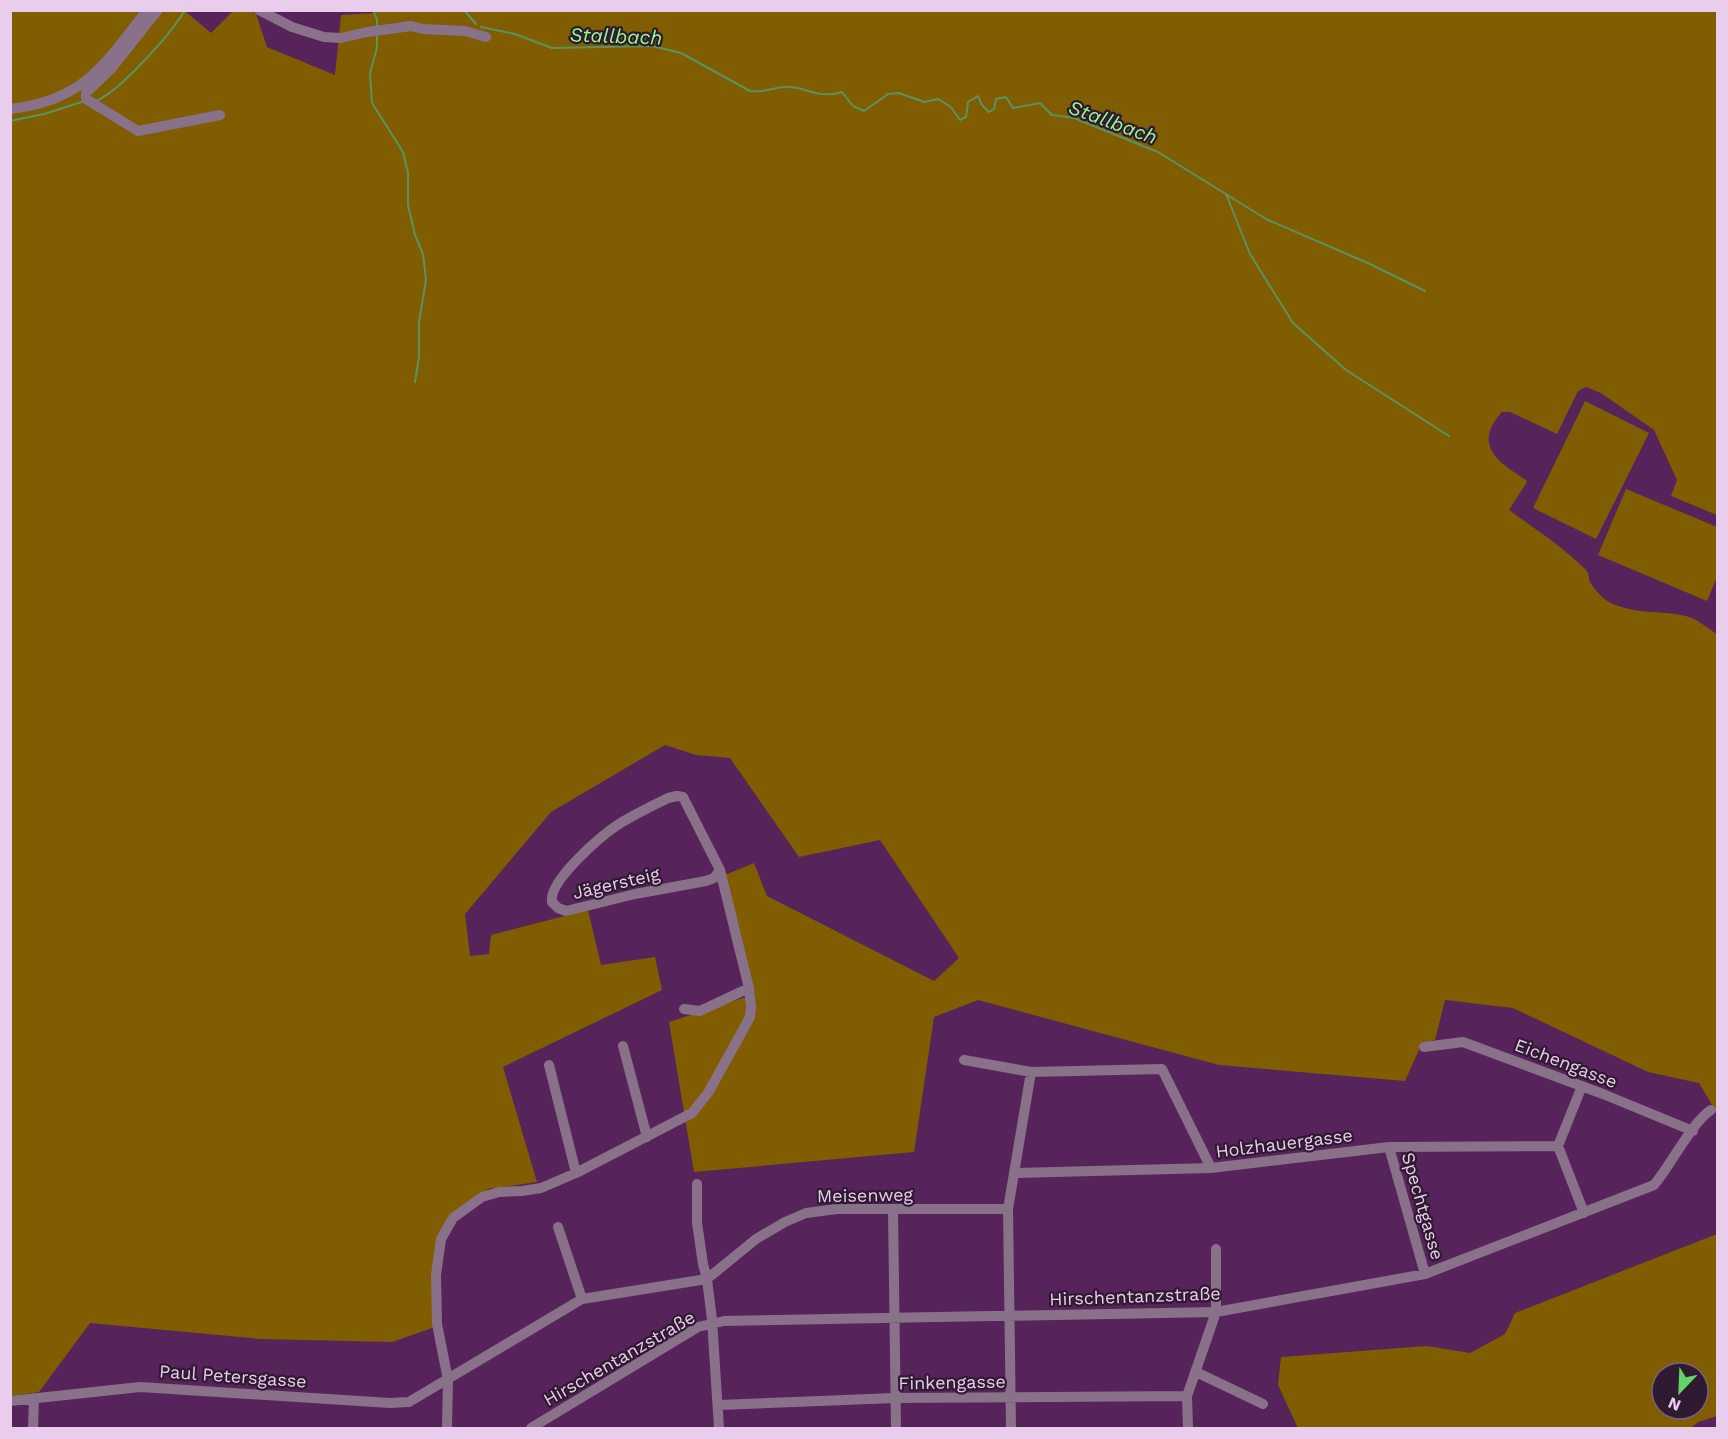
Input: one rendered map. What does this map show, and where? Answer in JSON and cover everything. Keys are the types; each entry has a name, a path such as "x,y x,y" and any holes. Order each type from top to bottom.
{"street":[{"path":"10,109 56,99 87,82 113,54 147,10"},
{"path":"158,10 111,69 86,93 85,98 133,129 140,131 220,115"},
{"path":"259,10 292,27 324,37 341,38 411,26 423,29 465,31 486,37"},
{"name":"Jägersteig","path":"677,796 683,797 720,870 714,878 706,882 635,894 571,910 562,910 552,902 553,890 567,870 617,825 668,798 677,796"},
{"path":"447,1428 448,1380 437,1324 436,1275 441,1239 453,1218 482,1197 500,1192 541,1188 576,1173 692,1113 708,1093 750,1017 752,1007 749,988 720,870"},
{"path":"684,1009 700,1011 749,988"},
{"name":"Eichengasse","path":"1424,1047 1463,1042 1582,1086 1693,1131"},
{"path":"623,1046 647,1137"},
{"path":"964,1060 1031,1072 1162,1069 1211,1168"},
{"path":"549,1065 576,1173"},
{"path":"1011,1428 1008,1209 1031,1072"},
{"path":"1582,1086 1558,1146 1584,1213"},
{"name":"Hirschentanzstraße","path":"531,1428 699,1327 712,1324 1216,1311 1425,1274 1654,1185 1702,1117 1711,1110"},
{"name":"Holzhauergasse","path":"1014,1173 1211,1168 1389,1147 1558,1146"},
{"name":"Spechtgasse","path":"1389,1147 1425,1274"},
{"path":"697,1184 697,1223 712,1324 719,1428"},
{"name":"Meisenweg","path":"707,1279 756,1239 797,1216 815,1211 1008,1209"},
{"path":"893,1210 896,1428"},
{"path":"558,1227 582,1299"},
{"path":"1188,1428 1187,1396 1216,1311 1216,1249"},
{"path":"448,1380 582,1299 707,1279"},
{"path":"1196,1372 1263,1404"},
{"name":"Paul Petersgasse","path":"10,1401 140,1387 401,1404 414,1400 448,1380"},
{"name":"Finkengasse","path":"718,1405 895,1398 1187,1396"},
{"path":"33,1428 34,1398"}],"shaded area":[{"path":"376,10 1717,11 1717,515 1671,496 1677,480 1654,430 1601,393 1586,387 1578,391 1557,434 1510,412 1502,412 1493,424 1489,434 1489,443 1498,459 1527,482 1509,510 1549,538 1587,571 1590,582 1604,598 1618,606 1637,611 1690,617 1717,634 1717,1113 1699,1083 1648,1072 1513,1008 1445,1000 1435,1040 1422,1043 1405,1081 1219,1065 978,1000 934,1017 914,1152 694,1172 669,1022 755,994 725,875 754,863 767,896 934,981 959,958 880,840 799,857 730,758 696,755 665,745 551,812 465,914 470,956 489,954 491,935 588,910 601,965 655,957 662,990 503,1067 537,1182 488,1189 452,1215 440,1235 435,1327 392,1342 260,1339 90,1323 39,1392 11,1396 10,11 185,11 211,33 233,11 251,11 256,14 267,47 335,75 341,15 375,13"},
{"path":"1585,401 1649,433 1596,539 1533,508"},
{"path":"1626,489 1717,527 1717,577 1707,601 1598,555"},
{"path":"1717,1234 1717,1416 1710,1418 1710,1361 1650,1361 1650,1421 1701,1421 1691,1428 1298,1428 1278,1385 1281,1357 1427,1346 1470,1353 1505,1334 1515,1313"}],"waterway":[{"path":"96,101 118,86 144,61 185,10"},
{"path":"373,10 377,27"},
{"name":"Stallbach","path":"464,10 476,24"},
{"name":"Stallbach","path":"481,27 515,34 552,48 652,46 681,53 750,91 791,87 825,94 842,92 853,106 864,111 888,94 899,93 924,102 938,99 951,107 960,120 966,117 968,102 978,96 982,105 989,112 994,109 996,99 1006,97 1013,108 1040,103 1052,115 1074,118 1158,152 1266,219 1370,264 1425,291"},
{"path":"377,33 377,48 370,73 372,103 403,152 408,173 408,205 415,235 423,254 426,280 419,322 419,357 415,382"},
{"path":"10,121 44,114 82,102"},
{"path":"1226,194 1250,254 1293,323 1346,370 1449,436"}]}
